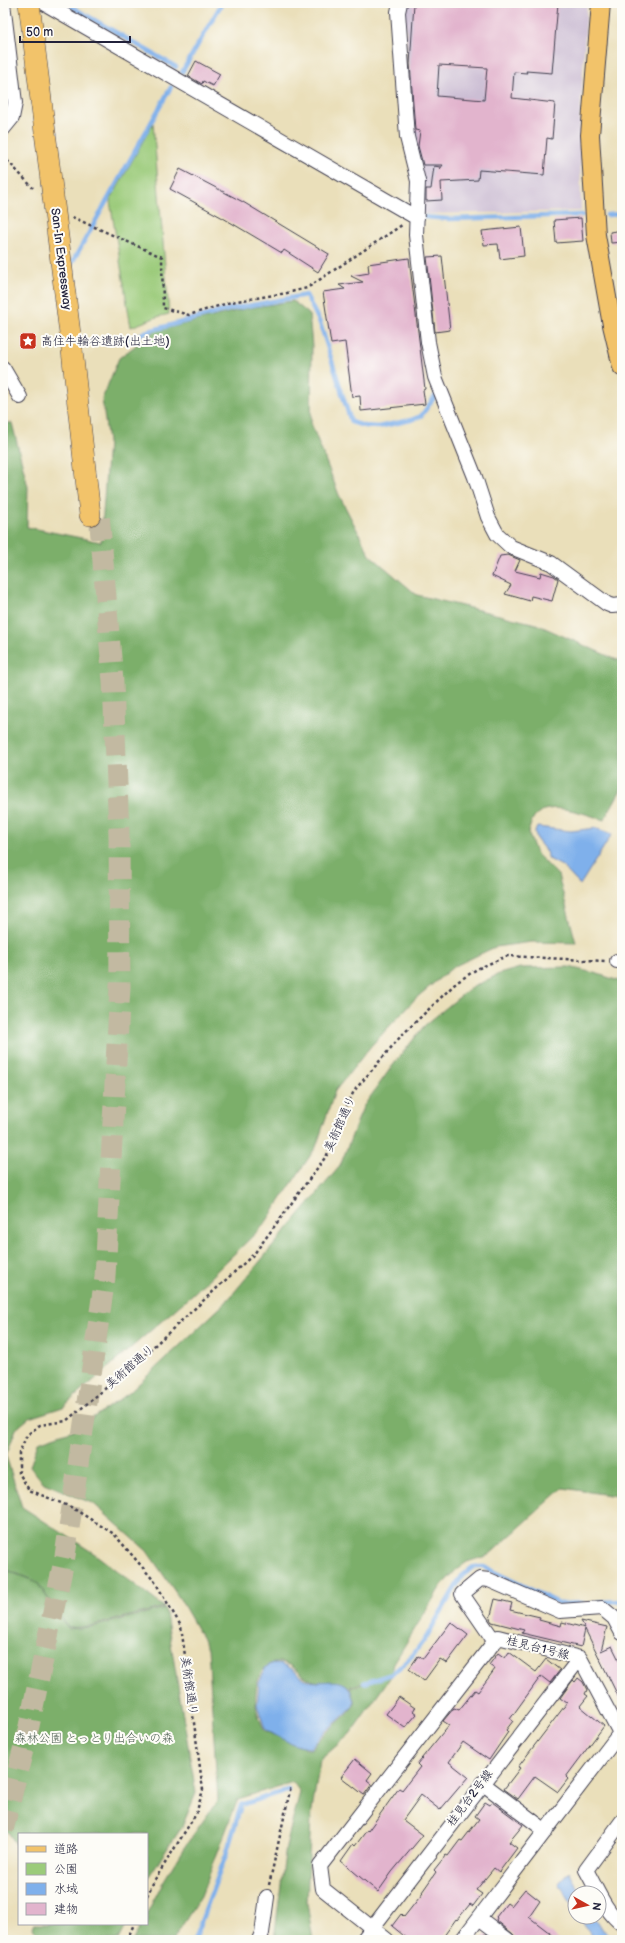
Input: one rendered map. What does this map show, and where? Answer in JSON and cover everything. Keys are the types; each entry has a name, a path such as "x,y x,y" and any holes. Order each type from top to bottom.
{"highway":[{"name":"San-In Expressway","path":"29,3 76,350"},
{"name":"San-In Expressway","path":"40,3 94,514"}],"main road":[{"path":"601,3 590,135 596,235 612,325 622,367"}],"street":[{"path":"3,3 15,103 12,118 3,129"},
{"path":"44,3 417,218"},
{"path":"400,3 398,12 407,137 418,181 416,243 428,342 435,377 444,396 491,522 503,540 511,547 551,563 607,604 612,606 622,605"},
{"path":"3,368 20,397"},
{"path":"495,1642 462,1594 480,1579 489,1580 560,1611 602,1608 614,1618 622,1633"},
{"name":"桂見台1号線","path":"387,1940 323,1889 320,1866 498,1637 580,1658 620,1733 462,1940"},
{"name":"桂見台2号線","path":"363,1940 482,1783 580,1658"},
{"path":"482,1783 546,1831"},
{"path":"622,1820 586,1870 616,1920 622,1924"},
{"path":"259,1940 262,1933 267,1897"},
{"path":"479,1918 508,1940"}],"path":[{"path":"3,156 38,192"},
{"path":"67,214 105,233 162,257 163,308 189,315 231,302 287,293 307,288 401,226 417,218"},
{"name":"美術館通り","path":"148,1894 196,1814 203,1790 181,1626 155,1582 114,1534 71,1506 29,1490 19,1473 19,1453 27,1436 40,1425 66,1421 130,1368 254,1254 327,1155 338,1124 354,1091 401,1036 456,983 477,969 507,956 620,961"},
{"path":"267,1897 291,1786"},
{"path":"127,1940 134,1925"}],"shaded area":[{"path":"404,3 587,3 580,120 581,211 422,214 413,146"}],"green space":[{"path":"153,123 169,314 131,327 110,201"},
{"path":"293,301 309,314 312,346 311,423 339,495 370,555 417,595 536,624 617,660 622,658 622,788 604,820 557,808 548,809 540,812 534,817 528,832 536,853 558,875 576,943 532,942 495,947 453,967 415,999 371,1046 335,1091 316,1147 264,1225 195,1292 63,1407 29,1418 16,1429 6,1456 22,1507 95,1554 164,1607 91,1626 68,1628 37,1582 3,1568 3,423 12,423 28,487 27,527 101,542 108,442 102,399 119,358 155,331 248,308"},
{"path":"569,967 622,982 622,1502 616,1496 563,1488 489,1555 467,1562 457,1569 441,1586 394,1663 392,1673 349,1687 340,1682 320,1682 311,1680 290,1665 282,1662 274,1662 263,1670 257,1684 256,1706 264,1730 306,1749 312,1749 355,1704 350,1688 392,1675 350,1734 320,1760 311,1817 307,1903 313,1940 274,1940 286,1846 300,1792 293,1782 238,1799 201,1896 173,1940 133,1940 140,1925 148,1925 148,1911 163,1882 183,1849 218,1800 208,1648 180,1599 147,1551 94,1504 44,1483 30,1467 38,1442 76,1429 129,1393 226,1302 340,1166 363,1107 390,1069 424,1026 469,989 499,974 520,968"},
{"name":"森林公園 とっとり出合いの森","path":"3,1569 37,1582 68,1629 92,1627 165,1608 196,1793 182,1827 148,1878 148,1833 18,1833 18,1847 3,1824"},
{"path":"33,1925 126,1925 118,1940 44,1940 32,1928"}],"water":[{"path":"537,827 571,831 595,828 612,834 580,885 562,866 549,859 545,850 537,840 535,832"},
{"path":"277,1663 290,1668 310,1681 341,1682 349,1688 351,1693 354,1704 344,1716 321,1736 311,1748 305,1748 293,1744 281,1739 265,1729 257,1705 259,1683 266,1667"},
{"path":"569,1872 576,1885 567,1885 567,1896 559,1883"},
{"path":"584,1925 600,1925 603,1930 617,1940 594,1940"}],"building":[{"path":"414,3 558,3 552,73 526,71 527,73 514,72 512,98 555,103 552,139 547,138 544,175 479,170 478,180 441,182 442,200 426,201 426,189 431,189 434,166 440,167 440,169 443,165 423,165 418,146 420,131 415,130 410,64","holes":["439,65 487,68 484,100 437,96"]},
{"path":"196,61 220,74 213,86 203,81 202,84 188,76"},
{"path":"180,169 243,202 329,254 318,272 284,250 282,253 170,189"},
{"path":"581,218 583,241 556,243 554,220"},
{"path":"521,227 524,256 500,259 498,244 484,245 482,231"},
{"path":"622,230 622,242 611,243 610,232"},
{"path":"442,256 450,330 435,332 427,257"},
{"path":"409,258 425,389 423,390 425,404 361,411 360,396 352,397 345,342 331,344 323,292 345,289 339,285 363,282 351,276 369,273 368,264"},
{"path":"508,555 520,560 515,571 540,577 541,572 554,576 558,579 552,601 531,596 530,601 505,594 511,585 492,576 500,556"},
{"path":"495,1599 512,1603 510,1610 540,1617 539,1620 561,1626 562,1622 585,1628 581,1621 607,1627 601,1651 612,1646 622,1666 622,1704 585,1629 581,1647 522,1633 524,1630 492,1622 490,1619"},
{"path":"451,1622 468,1635 447,1663 440,1659 424,1681 409,1669 418,1656 423,1659"},
{"path":"509,1652 536,1672 546,1659 560,1670 550,1683 541,1676 510,1719 513,1721 506,1730 508,1732 489,1760 463,1742 449,1762 468,1777 440,1810 421,1795 403,1820 423,1835 392,1872 378,1892 341,1861 353,1844 355,1846 367,1830 368,1831 399,1788 402,1790 420,1767 417,1764 449,1725 443,1721 454,1708 459,1710 475,1690 478,1692 495,1669 489,1665 498,1653 505,1658"},
{"path":"578,1678 583,1682 587,1690 585,1694 588,1696 580,1706 604,1726 566,1777 568,1779 558,1792 535,1776 518,1799 504,1789 520,1768 518,1767 567,1703 560,1698 573,1680 575,1682"},
{"path":"399,1697 415,1708 413,1711 417,1714 405,1728 386,1714"},
{"path":"355,1759 372,1773 367,1780 372,1784 364,1795 341,1777"},
{"path":"485,1802 490,1805 492,1802 523,1825 509,1842 517,1848 499,1872 494,1868 476,1890 482,1894 473,1906 470,1904 457,1920 456,1919 441,1940 409,1940 392,1926 401,1914 404,1917 423,1893 422,1892 436,1872 434,1870 446,1855 448,1856 460,1840 462,1841 479,1819 475,1816"},
{"path":"525,1889 540,1901 529,1917 559,1940 516,1940 513,1934 496,1920 496,1917 507,1903 511,1906"},
{"path":"486,1934 494,1940 481,1940"}],"waterway":[{"path":"65,3 176,67"},
{"path":"182,72 222,3"},
{"path":"69,268 171,87"},
{"path":"607,215 622,214"},
{"path":"425,217 449,219 582,215"},
{"path":"127,342 145,332 231,309 306,295 320,323 351,422 364,426 378,427 411,420 421,416 436,395"},
{"path":"364,1683 392,1674 412,1656 427,1636 462,1576 473,1567 484,1567 561,1604 582,1603"},
{"path":"598,1602 622,1601"},
{"path":"194,1940 226,1855 241,1805 288,1790"}],"tunnel":[{"path":"3,1830 29,1726 65,1556 105,1277 120,986 119,835 113,682 99,513"}],"place":[{"name":"高住牛輪谷遺跡(出土地)","path":"28,341"}]}
